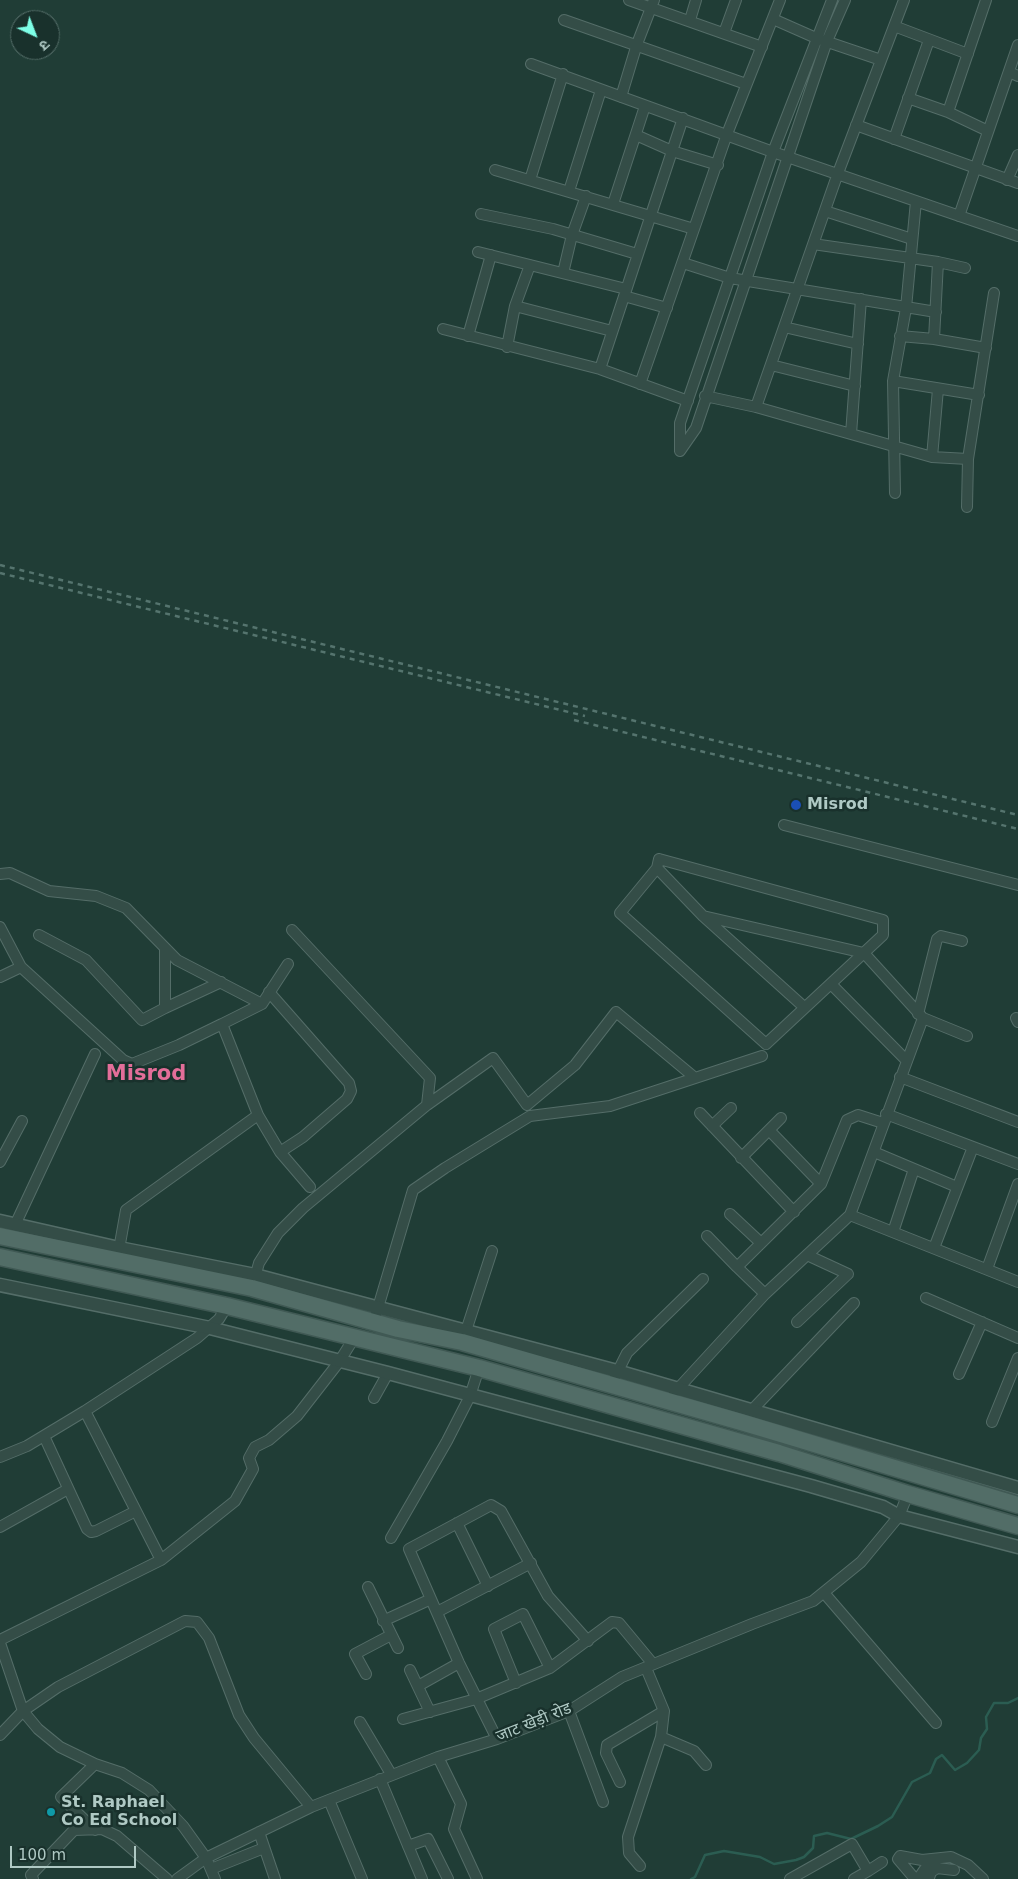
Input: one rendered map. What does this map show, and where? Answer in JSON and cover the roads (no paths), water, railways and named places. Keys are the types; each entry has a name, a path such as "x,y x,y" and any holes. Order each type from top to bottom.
{"main road":[{"path":"0,1236 118,1254 254,1281 376,1315 464,1336 672,1395 1018,1505"},
{"path":"0,1257 227,1306 479,1368 769,1450 908,1494 1018,1526"}],"street":[{"path":"629,0 653,4 690,20 762,46"},
{"path":"690,20 696,0"},
{"path":"724,33 736,0"},
{"path":"640,384 718,165 727,134 780,0"},
{"path":"832,0 773,152 688,400 680,424 680,451 696,428 705,396 827,42 845,0"},
{"path":"756,407 838,172 904,0"},
{"path":"948,112 986,0"},
{"path":"621,97 637,44 653,4"},
{"path":"773,19 816,38 881,60"},
{"path":"564,20 637,44 746,84"},
{"path":"894,26 968,54"},
{"path":"894,139 929,40"},
{"path":"959,216 988,131 1013,74 1018,45"},
{"path":"532,64 773,152 838,172 1018,236"},
{"path":"530,180 563,74"},
{"path":"569,191 601,90"},
{"path":"908,98 948,112 988,131"},
{"path":"613,204 646,106"},
{"path":"600,369 682,118"},
{"path":"856,125 1018,183"},
{"path":"636,135 672,151 718,165"},
{"path":"1007,180 1018,155"},
{"path":"495,170 694,229"},
{"path":"563,273 572,235 586,196"},
{"path":"895,493 893,380 906,308 909,258 916,200"},
{"path":"824,211 912,240"},
{"path":"481,214 572,235 637,254"},
{"path":"813,244 938,262 965,268"},
{"path":"478,252 563,273 625,292 668,308"},
{"path":"468,336 491,255"},
{"path":"934,339 938,262"},
{"path":"683,263 745,281 936,312"},
{"path":"507,347 515,306 530,265"},
{"path":"967,507 968,459 994,293"},
{"path":"851,434 861,299"},
{"path":"515,306 612,331"},
{"path":"784,327 858,344"},
{"path":"443,329 507,347 600,369 688,400"},
{"path":"900,336 934,339 986,348"},
{"path":"771,365 855,386"},
{"path":"893,380 979,395"},
{"path":"932,458 938,389"},
{"path":"705,396 756,407 932,458 968,459"},
{"path":"784,825 1018,885"},
{"path":"659,859 883,920 883,935 864,953 766,1044 620,913 657,868 659,859"},
{"path":"657,868 703,916 804,1007"},
{"path":"0,874 10,873 49,891 96,896 126,908 177,960 262,1004"},
{"path":"703,916 864,953 921,1016 967,1036"},
{"path":"0,927 21,967 122,1060 132,1064 179,1046 262,1004 288,964"},
{"path":"292,930 430,1078 427,1105"},
{"path":"39,935 86,960 142,1020 221,982"},
{"path":"672,1395 765,1294 850,1215 907,1062 921,1016 938,939 941,936 962,941"},
{"path":"165,949 165,1008"},
{"path":"0,977 21,967"},
{"path":"831,984 907,1062"},
{"path":"269,992 349,1083 351,1091 348,1099 303,1137 280,1152"},
{"path":"254,1281 259,1263 278,1233 303,1208 427,1105 493,1058 527,1105 575,1065 616,1012 694,1076"},
{"path":"222,1024 258,1114 280,1152 310,1187"},
{"path":"15,1225 95,1054"},
{"path":"376,1315 413,1190 479,1146 530,1116 610,1106 694,1076 762,1056"},
{"path":"900,1077 1017,1120"},
{"path":"712,1126 731,1108"},
{"path":"700,1113 794,1212"},
{"path":"0,1222 118,1254 126,1210 258,1114"},
{"path":"737,1267 821,1184 847,1120 858,1115 885,1119 973,1147 1018,1164"},
{"path":"741,1158 781,1118"},
{"path":"0,1162 22,1120"},
{"path":"769,1130 821,1184"},
{"path":"934,1248 973,1147"},
{"path":"874,1152 957,1187"},
{"path":"893,1232 914,1169"},
{"path":"987,1269 1018,1184"},
{"path":"730,1214 761,1243"},
{"path":"850,1215 1018,1282"},
{"path":"707,1236 765,1294"},
{"path":"464,1336 492,1252"},
{"path":"798,1322 848,1274 807,1256"},
{"path":"614,1378 627,1353 703,1279"},
{"path":"0,1285 210,1328 388,1373 820,1489 883,1507 899,1516 1018,1548"},
{"path":"926,1298 1018,1338"},
{"path":"752,1410 854,1303"},
{"path":"0,1457 27,1446 85,1411 210,1328 227,1306"},
{"path":"959,1374 982,1322"},
{"path":"264,1848 213,1874 206,1858 183,1826 149,1790 122,1773 95,1764 60,1747 38,1729 23,1711 1,1647 161,1560 228,1508 253,1469 249,1458 255,1448 269,1440 297,1416 339,1362 354,1338"},
{"path":"992,1422 1018,1358"},
{"path":"391,1538 447,1441 470,1396 479,1368"},
{"path":"374,1398 388,1373"},
{"path":"672,1395 752,1410 1018,1488"},
{"path":"85,1411 161,1560"},
{"path":"44,1436 84,1524 91,1532 136,1511"},
{"path":"0,1527 68,1489"},
{"name":"जाट खेड़ी रोड","path":"177,1879 206,1858 329,1800 391,1774 497,1739 569,1711 622,1677 813,1602 825,1594 861,1562 899,1516 908,1494"},
{"path":"497,1739 459,1663 409,1549 491,1505 501,1511 531,1562 548,1596 588,1641"},
{"path":"457,1523 488,1586"},
{"path":"437,1612 531,1562"},
{"path":"368,1587 383,1621 398,1648"},
{"path":"825,1594 936,1723"},
{"path":"383,1621 431,1599"},
{"path":"516,1683 494,1629 523,1614 550,1668"},
{"path":"0,1736 5,1724 58,1687 186,1621 198,1622 209,1638 239,1715 254,1738 311,1808"},
{"path":"403,1718 476,1699 550,1668 616,1622 649,1666 664,1711 661,1737 628,1837 629,1852 640,1866"},
{"path":"366,1674 355,1654 391,1635"},
{"path":"418,1686 459,1663"},
{"path":"410,1670 430,1712"},
{"path":"569,1711 603,1802"},
{"path":"620,1782 606,1753 607,1745 664,1711"},
{"path":"360,1722 391,1774"},
{"path":"661,1737 694,1751 706,1765"},
{"path":"438,1757 461,1804 454,1829 477,1879"},
{"path":"95,1764 61,1797 95,1830"},
{"path":"380,1779 422,1879"},
{"path":"329,1800 362,1879"},
{"path":"33,1879 30,1876 74,1830 102,1829 117,1836 167,1879"},
{"path":"259,1832 275,1879"},
{"path":"408,1846 428,1839 448,1879"},
{"path":"790,1879 852,1844 868,1871"},
{"path":"931,1860 916,1879 898,1859 900,1856 931,1860 951,1857 957,1859 982,1879"},
{"path":"929,1878 931,1872 937,1868 955,1874 957,1859"},
{"path":"854,1879 882,1862"}],"waterway":[{"path":"691,1879 695,1877 705,1855 724,1851 760,1857 774,1864 804,1857 813,1848 814,1836 827,1833 851,1839 878,1826 892,1817 912,1782 930,1773 936,1759 942,1755 955,1770 967,1763 979,1750 981,1738 987,1729 986,1717 994,1703 1008,1703 1018,1698"}],"railway":[{"path":"0,565 1018,815"},
{"path":"0,573 585,716"},
{"path":"574,720 1018,829"}],"place":[{"name":"Misrod","path":"796,805"},
{"name":"St. Raphael Co Ed School","path":"51,1812"}],"district":[{"name":"Misrod","path":"146,1075"}]}
